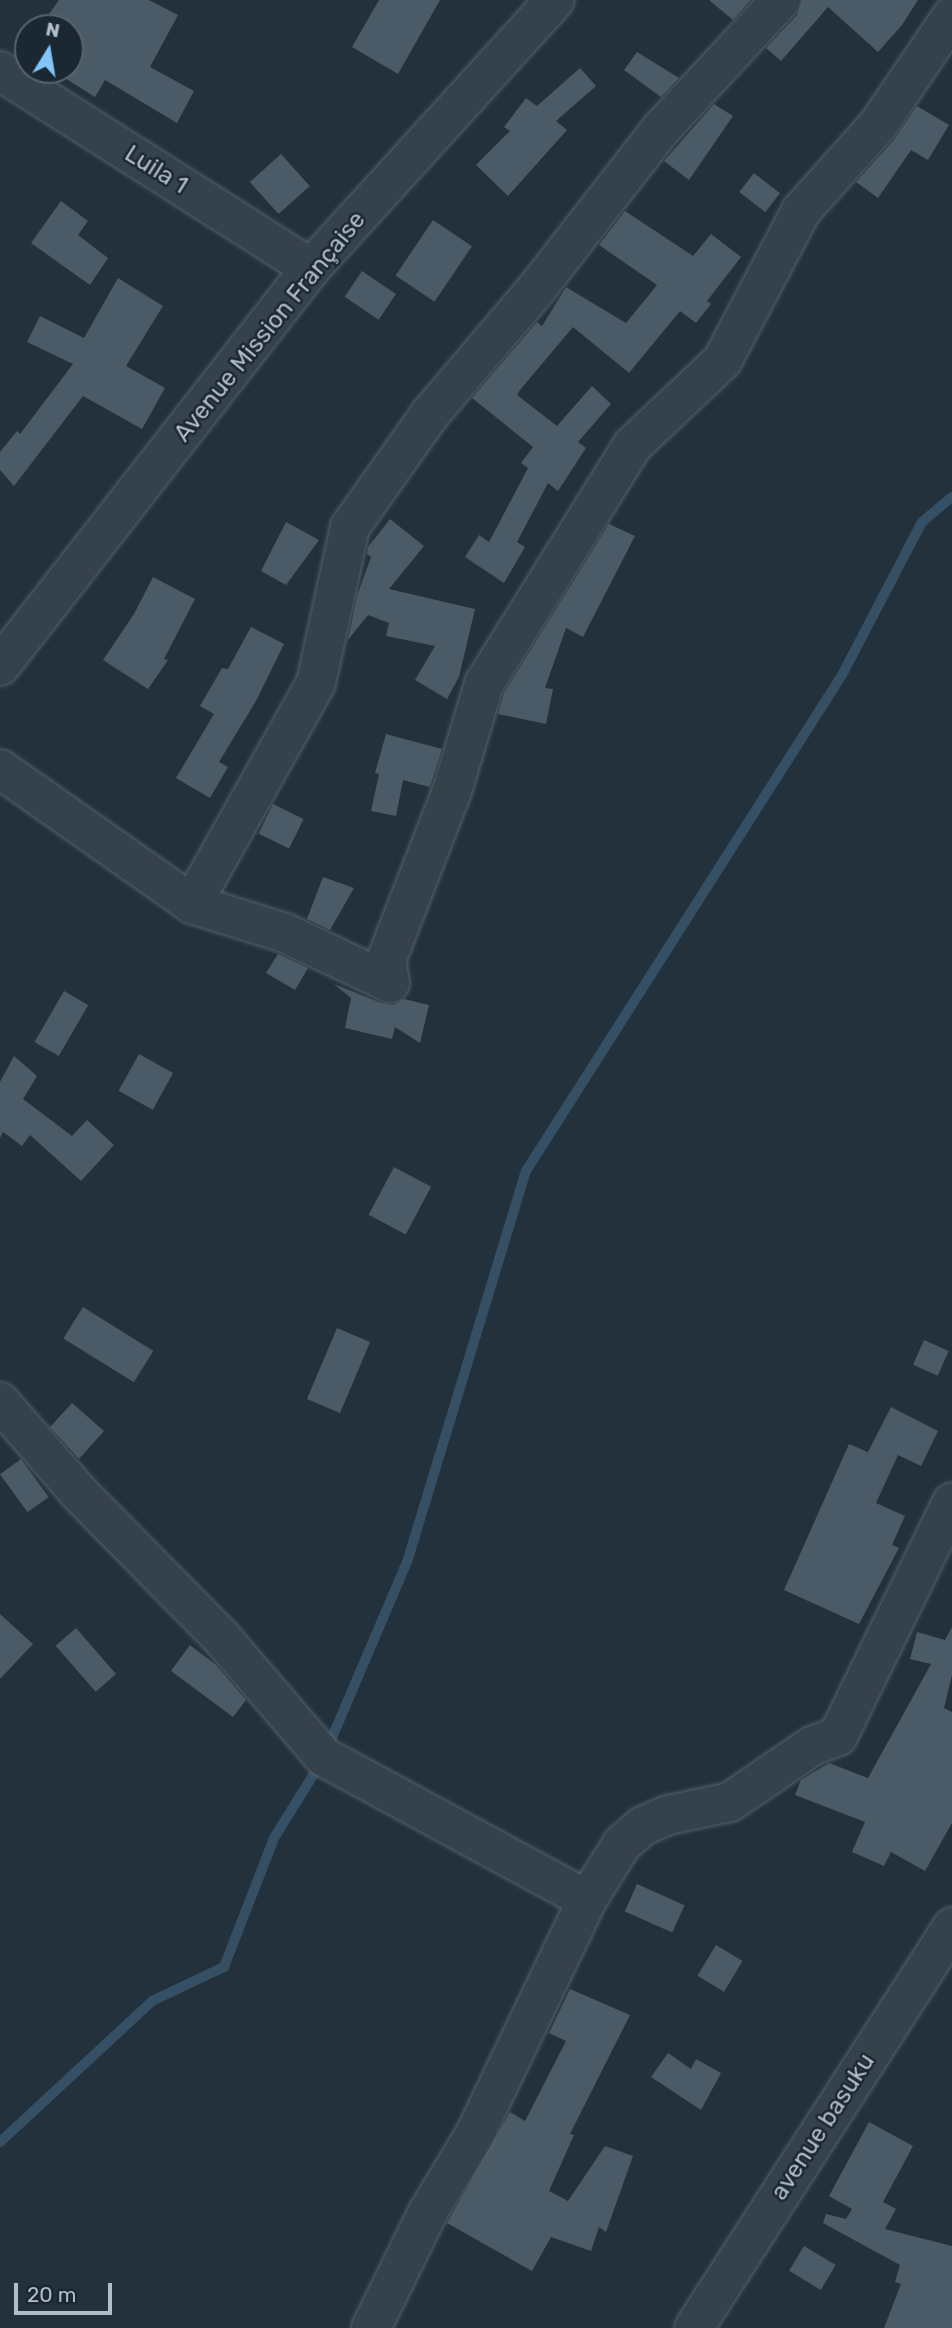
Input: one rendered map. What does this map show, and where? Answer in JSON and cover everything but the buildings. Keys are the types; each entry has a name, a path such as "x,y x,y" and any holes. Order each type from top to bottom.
{"street":[{"name":"Avenue Mission Française","path":"0,666 311,268 555,0"},
{"path":"192,904 316,683 350,527 430,414 538,287 662,128 781,0"},
{"path":"0,769 192,904 285,933 390,983 386,961 452,791 484,684 632,446 722,360 801,211 884,118 952,16"},
{"name":"Luila 1","path":"0,71 311,268"},
{"path":"0,1402 79,1493 220,1637 324,1757 587,1899"},
{"path":"371,2328 428,2212 475,2134 587,1899 622,1844 643,1826 668,1815 730,1802 812,1746 838,1736 952,1502"},
{"name":"avenue basuku","path":"694,2328 952,1927"}],"waterway":[{"path":"328,1747 408,1559 526,1171 842,675 922,522 952,497"},
{"path":"0,2142 152,2001 224,1967 274,1838 320,1764"}]}
